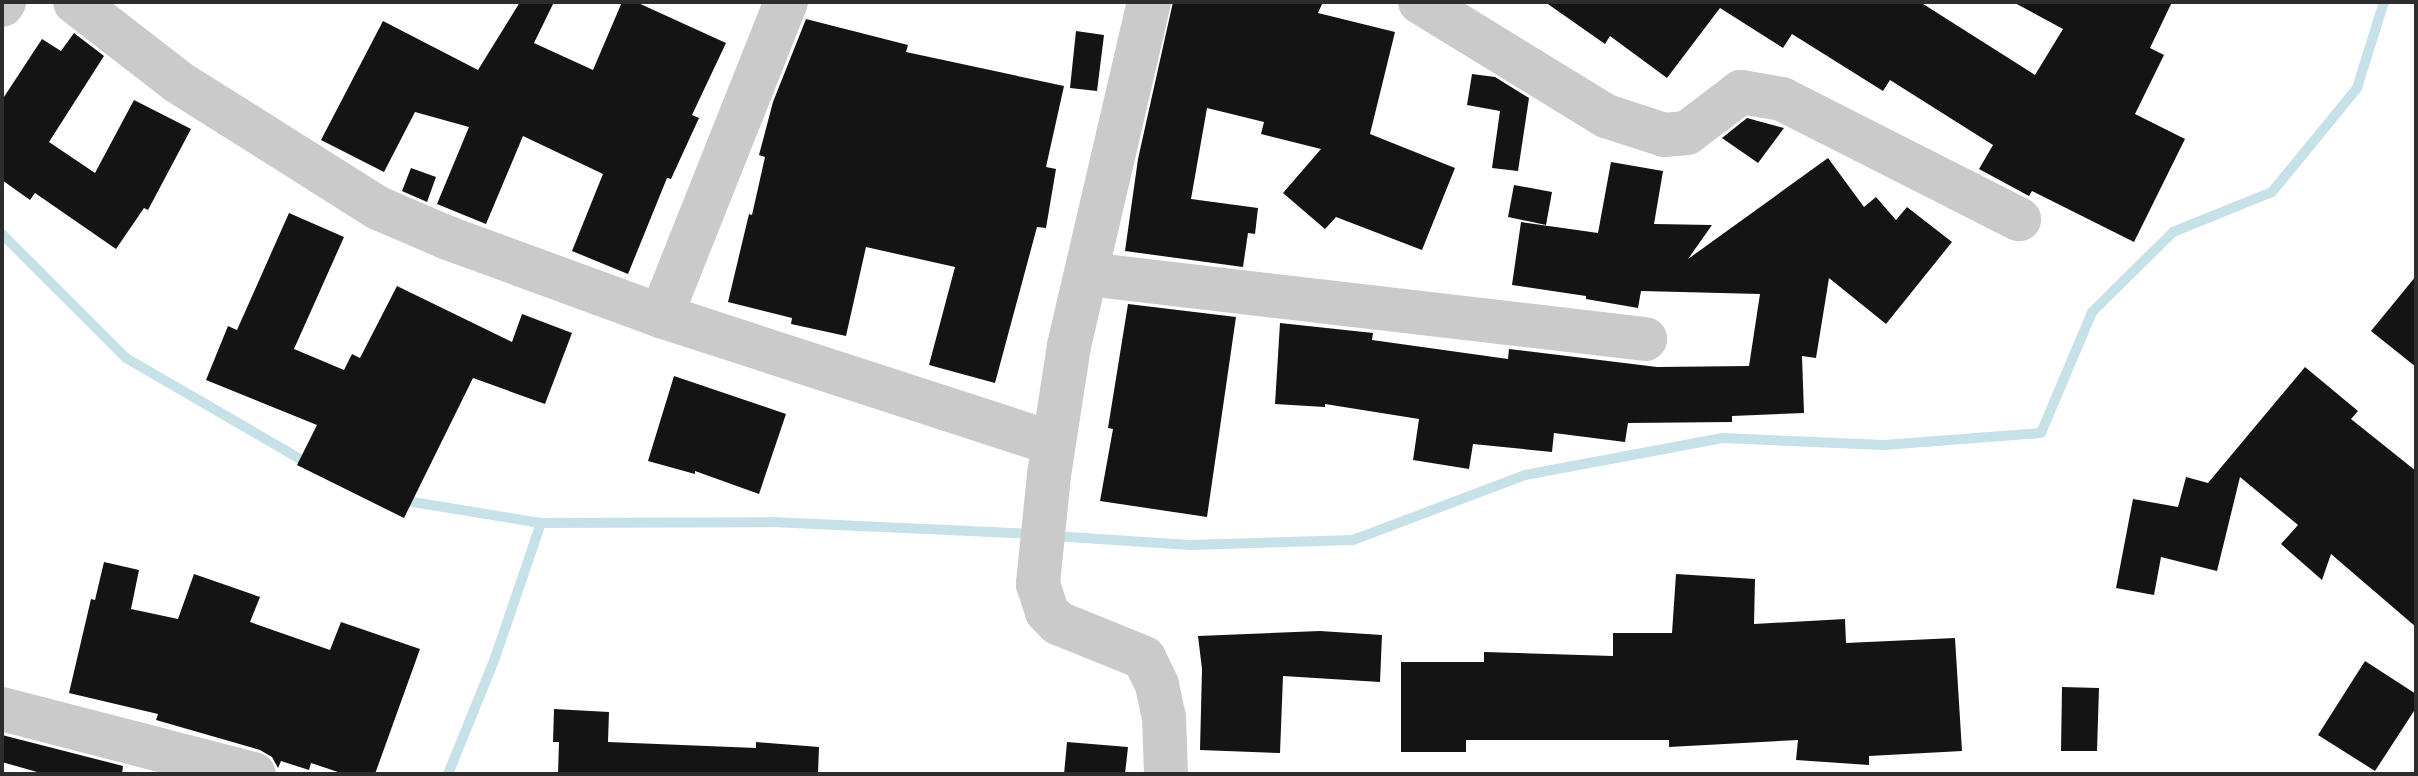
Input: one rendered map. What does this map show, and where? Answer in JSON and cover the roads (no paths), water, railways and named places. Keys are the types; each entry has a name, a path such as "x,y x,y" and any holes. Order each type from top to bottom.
{"street":[{"path":"75,2 178,82 378,208 448,238 1051,459"},
{"path":"661,316 786,2"},
{"path":"1149,2 1069,346 1051,459 1038,584 1047,612 1058,623 1144,658 1157,685 1164,717 1166,774"},
{"path":"1420,2 1606,116 1664,135 1687,133 1741,92 1782,99 2019,219"},
{"path":"1087,274 1645,339"},
{"path":"2,709 254,774"}],"waterway":[{"path":"1054,536 1190,545 1353,540 1525,475 1723,438 1884,445 2041,433 2092,312 2173,232 2272,192 2357,88 2384,2"},
{"path":"2,234 126,358 312,466"},
{"path":"400,500 541,523 772,522 1034,534"},
{"path":"448,774 495,658 541,523"}]}
